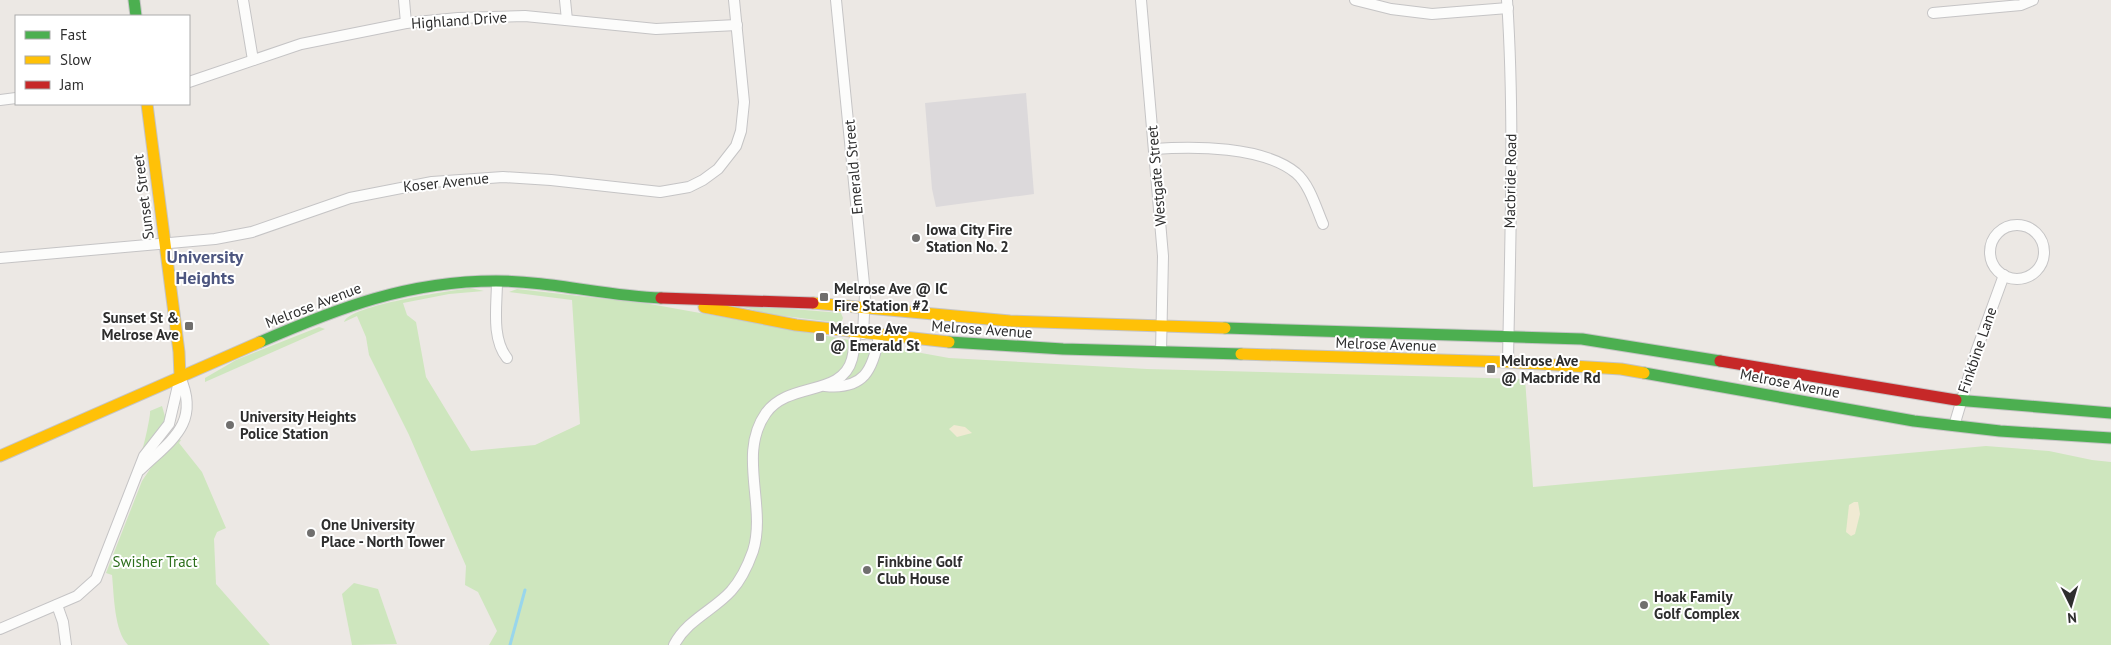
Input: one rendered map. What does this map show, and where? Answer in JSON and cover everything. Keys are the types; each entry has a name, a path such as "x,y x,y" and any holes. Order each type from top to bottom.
{"main road":[{"path":"134,0 136,15"},
{"name":"Sunset Street","path":"147,105 179,352 180,376"},
{"name":"Melrose Avenue","path":"0,456 296,325 369,299 415,288 454,283 497,281 658,298 790,301 1010,321 1582,339 1648,347 1880,389 1960,401 2020,408 2111,413"},
{"name":"Melrose Avenue","path":"658,298 776,322 879,336 1054,348 1508,362 1621,369 1954,426 2111,438"}],"street":[{"path":"243,0 253,60"},
{"path":"404,0 406,23"},
{"path":"565,0 567,20"},
{"name":"Koser Avenue","path":"0,258 234,236 350,198 432,182 503,177 551,180 660,192 689,187 704,180 718,169 736,146 741,131 744,102 734,0"},
{"name":"Emerald Street","path":"824,386 836,381 849,367 865,308 866,294 836,0"},
{"name":"Westgate Street","path":"1141,0 1163,256 1161,352"},
{"path":"1355,0 1391,9 1432,14 1507,4"},
{"path":"1933,13 2021,5 2033,0"},
{"name":"Macbride Road","path":"1507,4 1511,134 1508,362"},
{"name":"Highland Drive","path":"190,82 219,74 253,60 324,39 406,23 492,17 567,20 656,29 737,25"},
{"path":"0,100 15,98"},
{"path":"1154,149 1221,148 1259,156 1282,165 1297,173 1307,187 1323,224"},
{"path":"2009,227 2030,228 2038,235 2043,244 2043,260 2039,268 2023,278 2004,275 1998,270 1991,257 1992,243 1997,235 2009,227"},
{"name":"Finkbine Lane","path":"1954,426 1976,352 2004,275"},
{"path":"497,281 498,344 506,358"},
{"path":"674,645 693,622 731,592 748,563 756,534 753,442 762,419 775,403 786,396 824,386 841,388 852,385 864,376 873,364 879,336"},
{"name":"Sunset Street","path":"0,630 85,591 96,579 148,449 169,424 180,376"},
{"path":"57,605 63,622 66,645"}],"shaded area":[{"path":"1026,93 1034,194 936,207 932,189 925,103"}],"green space":[{"path":"470,288 484,291 449,294 403,303 407,315 416,322 426,377 471,451 535,445 580,424 572,300 509,292 517,289 650,304 949,358 1147,369 1525,379 1533,487 1986,446 2049,451 2111,462 2111,645 489,645 497,631 478,592 465,585 466,566 409,435 369,355 366,337 357,316 344,322 350,316 363,310 381,305"},
{"path":"733,304 841,313 843,318 841,323 768,314"},
{"path":"319,327 325,329 205,382 205,378 236,360"},
{"path":"162,406 166,420 142,450 150,411"},
{"name":"Swisher Tract","path":"178,439 181,440 179,443 202,472 226,528 217,532 214,539 216,584 270,645 128,645 123,639 117,622 112,575 106,573 142,481 154,463"},
{"path":"354,583 378,589 397,644 352,645 342,594"}],"sand":[{"path":"954,425 965,427 972,433 957,437 949,429"},
{"path":"1858,502 1860,514 1855,534 1851,536 1846,532 1849,505"}],"waterway":[{"path":"510,645 525,590"}],"traffic: fast":[{"path":"134,0 136,15"},
{"path":"260,342 317,318 374,299 403,291 464,282 517,282 661,298"},
{"path":"1225,328 1582,339 1720,361"},
{"path":"949,342 1063,349 1241,354"},
{"path":"1644,373 1914,421 2000,431 2111,438"},
{"path":"1956,400 2111,413"}],"traffic: slow":[{"path":"147,105 179,352 180,377"},
{"path":"813,303 1010,321 1225,328"},
{"path":"704,307 796,325 949,342"},
{"path":"0,456 260,342"},
{"path":"1241,354 1508,362 1621,369 1644,373"}],"traffic: jam":[{"path":"661,298 813,303"},
{"path":"1720,361 1956,400"}],"place":[{"name":"Iowa City Fire Station No. 2","path":"916,238"},
{"name":"Melrose Ave @ IC Fire Station #2","path":"824,297"},
{"name":"Sunset St & Melrose Ave","path":"189,326"},
{"name":"Melrose Ave @ Emerald St","path":"820,337"},
{"name":"Melrose Ave @ Macbride Rd","path":"1491,369"},
{"name":"University Heights Police Station","path":"230,425"},
{"name":"One University Place - North Tower","path":"311,533"},
{"name":"Finkbine Golf Club House","path":"867,570"},
{"name":"Hoak Family Golf Complex","path":"1644,605"}],"district":[{"name":"University Heights","path":"205,266"}]}
